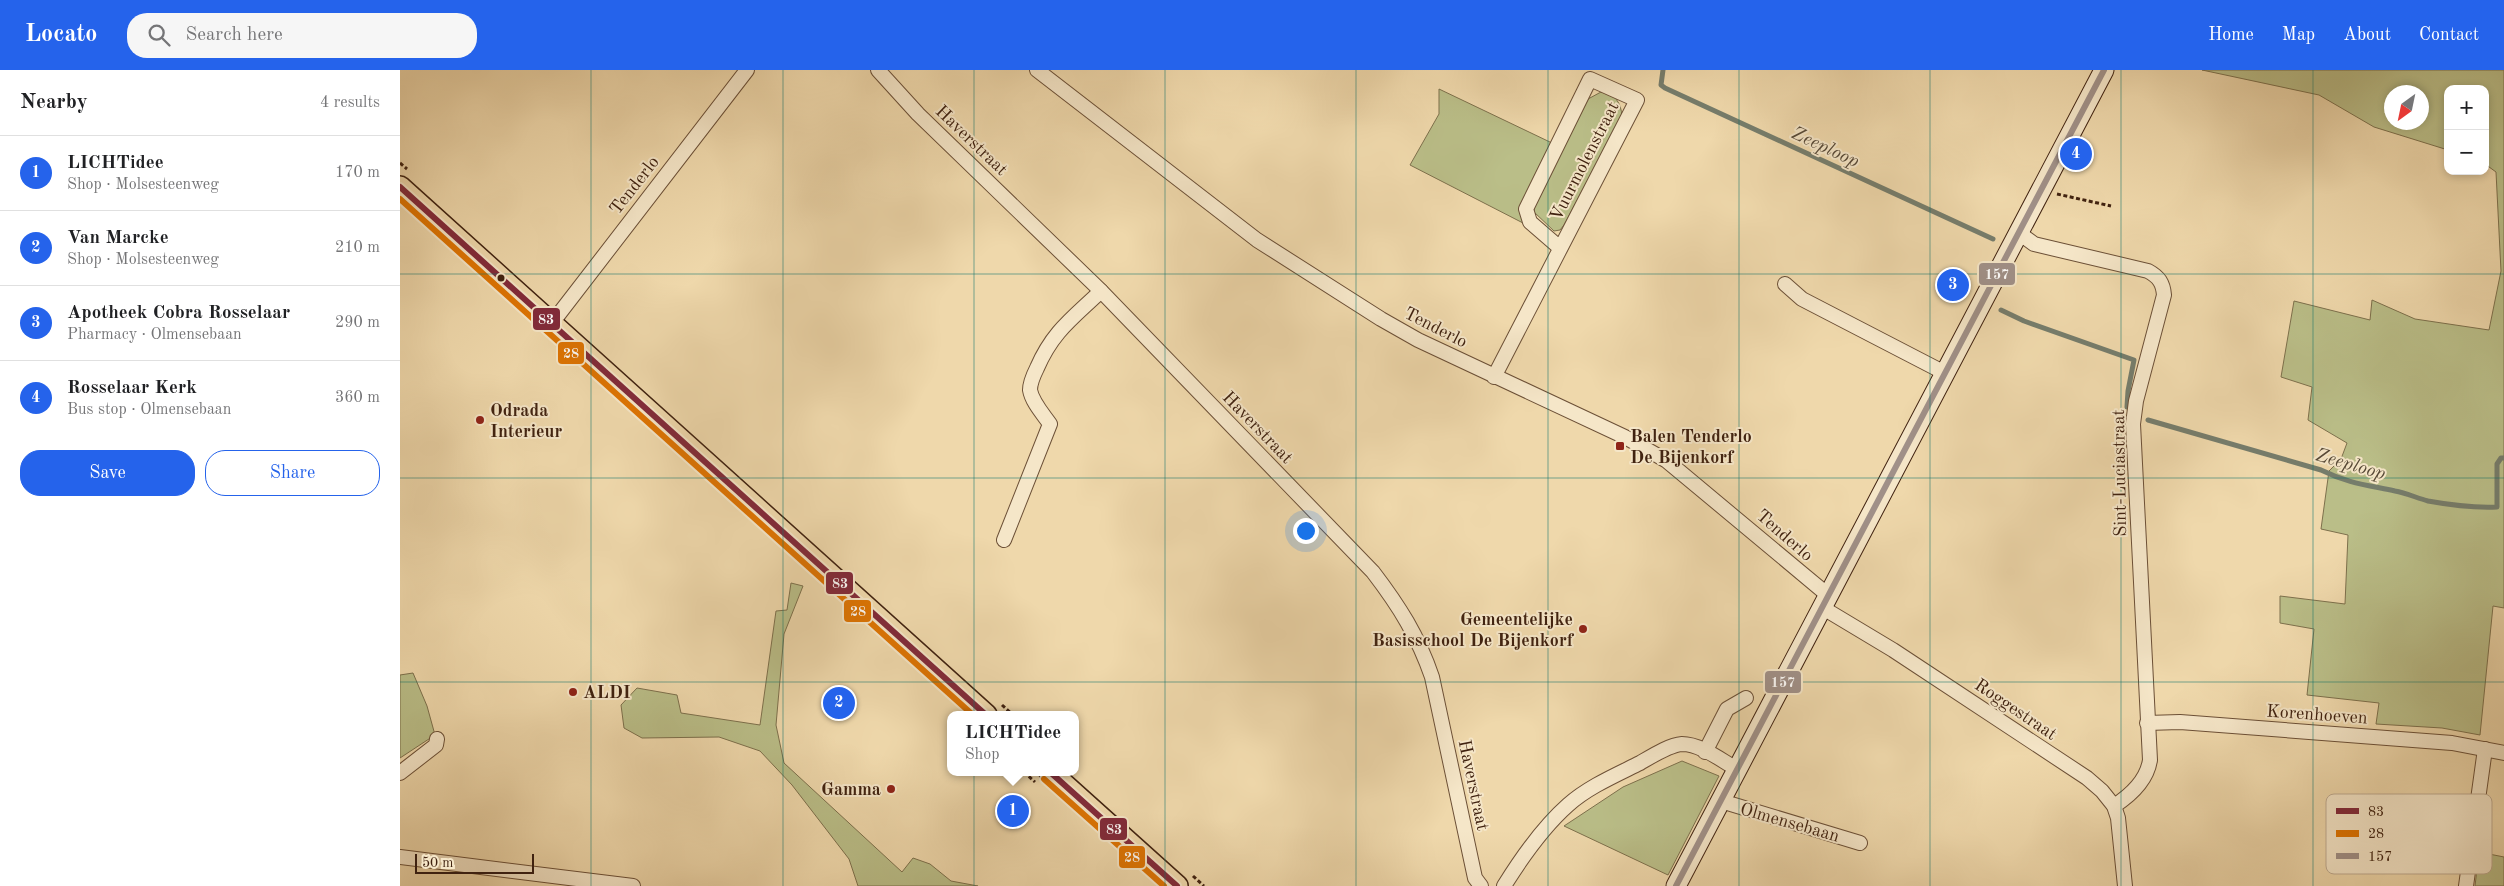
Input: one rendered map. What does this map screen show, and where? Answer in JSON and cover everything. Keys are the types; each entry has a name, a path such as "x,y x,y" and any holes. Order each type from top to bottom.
{"main road":[{"path":"400,188 982,711"},
{"path":"1054,776 1177,886"}],"street":[{"name":"Tenderlo","path":"552,323 747,70"},
{"name":"Haverstraat","path":"878,70 918,114 1101,291 1373,572 1400,608 1421,646 1432,677 1475,878 1481,886"},
{"name":"Tenderlo","path":"1037,70 1284,258 1418,340 1626,437 1667,461 1826,602"},
{"name":"Olmensebaan","path":"1676,886 2104,70"},
{"name":"Vuurmolenstraat","path":"1494,376 1637,100 1590,79 1526,209 1530,222 1560,248"},
{"name":"Sint-Luciastraat","path":"2019,233 2034,244 2148,271 2157,276 2163,285 2164,295 2136,401 2133,424 2150,760 2148,773 2134,790 2114,806"},
{"path":"1785,284 1802,299 1945,373"},
{"path":"1004,540 1050,424 1038,408 1030,391 1032,377 1054,334 1101,291"},
{"name":"Roggestraat","path":"1826,602 1893,650 2087,778 2102,791 2114,806 2119,823 2120,850 2125,886"},
{"path":"1705,752 1727,709 1746,698"},
{"name":"Korenhoeven","path":"2147,723 2180,722 2433,741 2504,753"},
{"path":"400,772 436,745 437,739"},
{"path":"1504,886 1538,836 1568,805 1590,789 1676,745 1692,746 1737,769"},
{"path":"2478,794 2484,749"},
{"name":"Olmensebaan","path":"1721,801 1860,843"},
{"path":"400,857 633,886"}],"path":[{"path":"2042,187 2060,196 2111,206"}],"green space":[{"path":"2202,70 2504,70 2504,608 2493,606 2480,735 2442,728 2376,724 2379,703 2307,695 2314,629 2280,623 2280,596 2345,604 2348,535 2321,529 2329,471 2341,459 2347,443 2308,420 2312,387 2281,377 2294,301 2370,320 2372,300 2415,319 2489,330 2501,271 2496,172 2489,167 2489,85 2444,85 2444,149 2374,127 2319,95"},
{"path":"1439,89 1552,143 1521,204 1523,223 1410,165 1439,114"},
{"path":"1601,92 1614,97 1620,107 1622,116 1564,225 1560,230 1554,231 1534,212 1535,204 1588,99"},
{"path":"791,583 803,586 784,634 776,725 784,763 902,872 913,858 930,864 951,881 978,886 858,886 849,859 792,785 760,751 719,737 642,738 624,728 621,705 637,688 677,695 681,713 760,725 776,611 787,610"},
{"path":"413,673 427,706 435,735 400,758 400,675"},
{"path":"1682,761 1719,776 1668,875 1564,826 1623,787"},
{"path":"2492,855 2504,857 2504,886 2475,886 2476,874 2492,874"}],"waterway":[{"name":"Zeeploop","path":"1663,70 1661,85 1665,88 1993,239"},
{"name":"Zeeploop","path":"2001,310 2024,321 2134,360 2127,407"},
{"name":"Zeeploop","path":"2148,420 2321,470 2348,481 2399,492 2428,501 2462,506 2497,507 2497,464 2501,458 2504,458"}],"transit line":[{"name":"157","path":"1676,886 2104,70"},
{"name":"83","path":"400,187 982,711"},
{"name":"28","path":"400,199 969,711"},
{"name":"83","path":"1054,776 1177,886"},
{"name":"28","path":"1044,779 1164,886"}],"place":[{"name":"Rosselaar Kerk","path":"2076,154"},
{"name":"Apotheek Cobra Rosselaar","path":"1953,285"},
{"name":"Odrada Interieur","path":"480,420"},
{"name":"Balen Tenderlo De Bijenkorf","path":"1620,446"},
{"name":"Gemeentelijke Basisschool De Bijenkorf","path":"1583,629"},
{"name":"ALDI","path":"573,692"},
{"name":"Van Marcke","path":"839,703"},
{"name":"Gamma","path":"891,789"},
{"name":"LICHTidee","path":"1013,811"}]}
